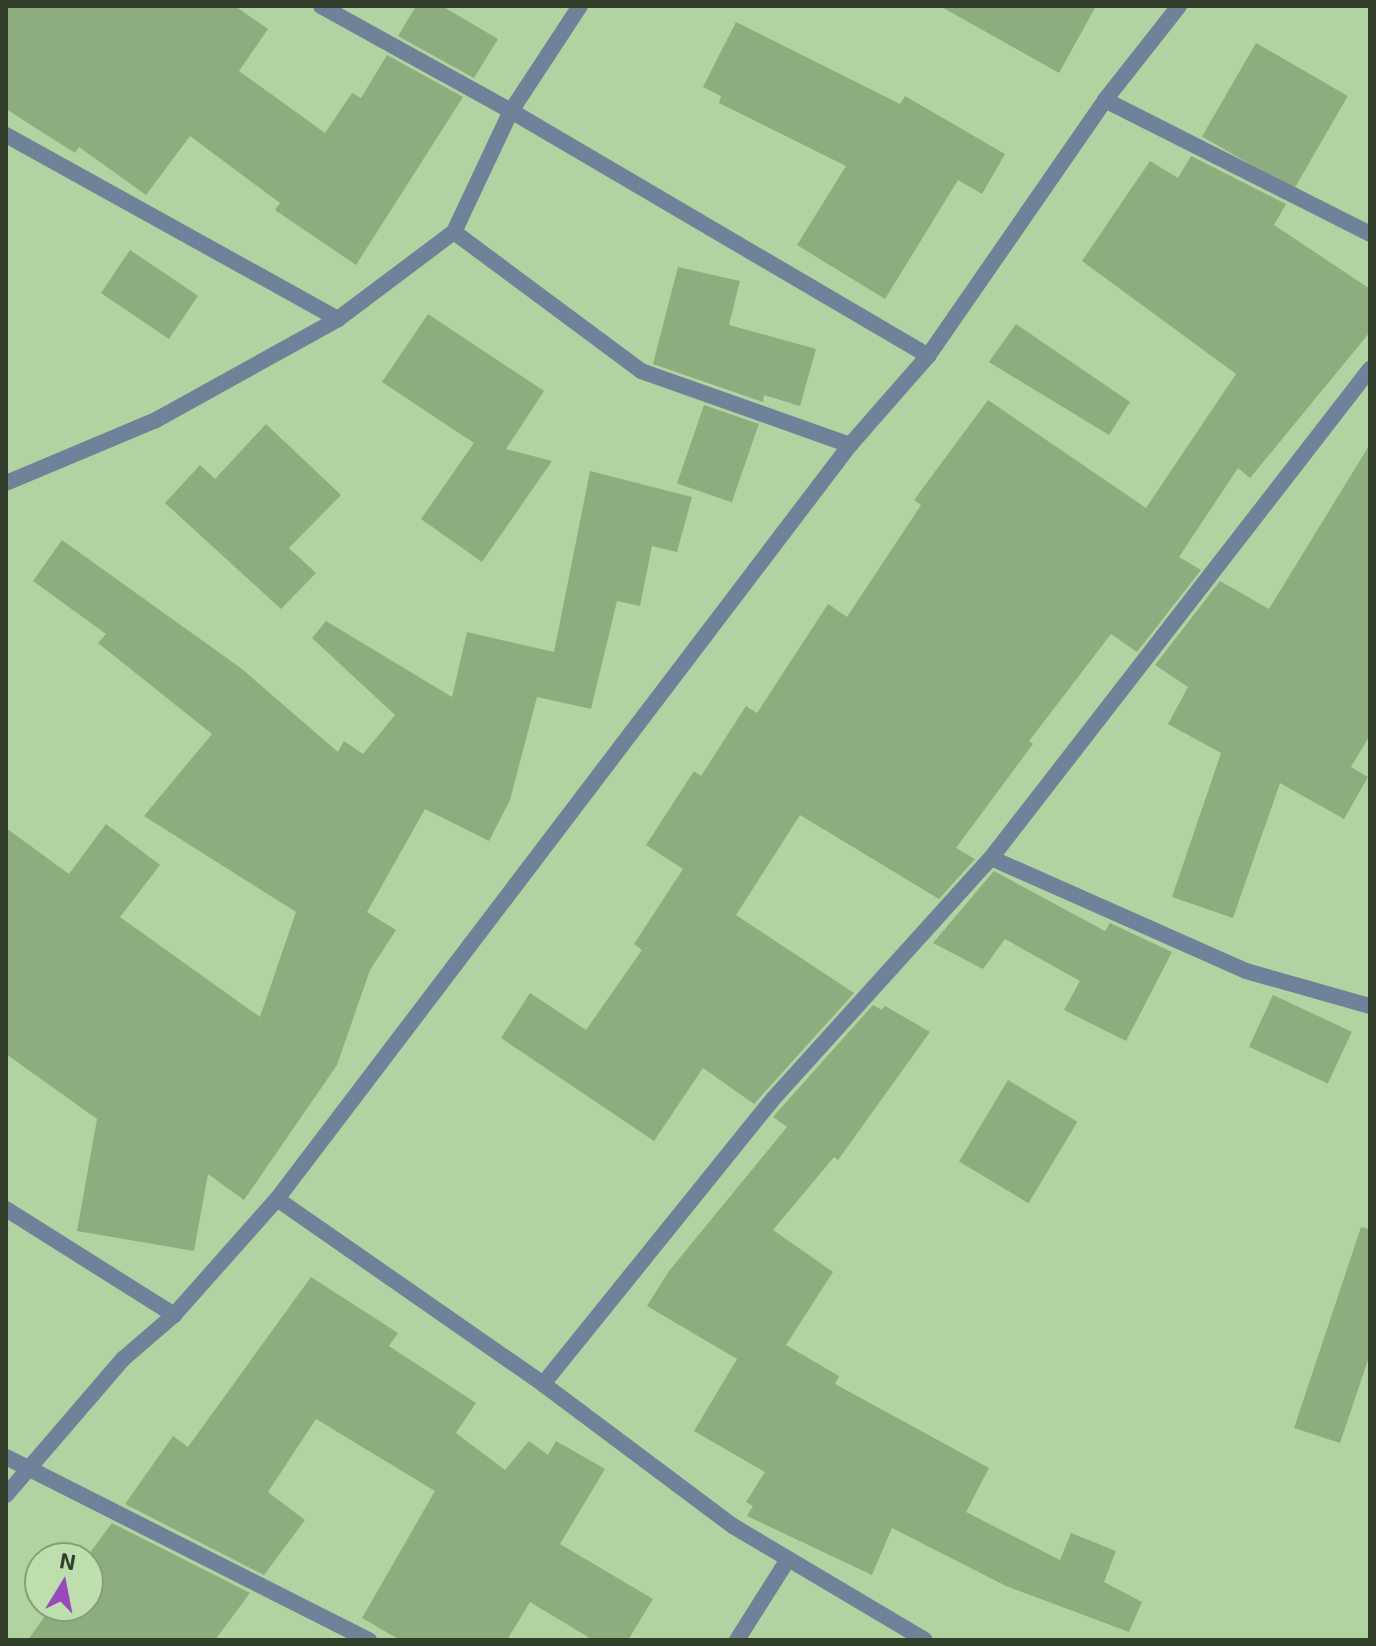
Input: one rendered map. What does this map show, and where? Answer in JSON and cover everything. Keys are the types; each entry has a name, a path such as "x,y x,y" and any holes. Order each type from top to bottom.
{"street":[{"path":"321,6 511,111 928,356"},
{"path":"6,483 156,420 338,319 454,232 511,111 580,6"},
{"path":"6,1495 28,1465 123,1359 174,1315 277,1199 850,445 928,356 1105,100 1179,6"},
{"path":"1105,100 1370,234"},
{"path":"6,135 338,319"},
{"path":"454,232 641,371 850,445"},
{"path":"543,1384 773,1099 991,858 1370,369"},
{"path":"991,858 1246,971 1370,1006"},
{"path":"277,1199 543,1384 787,1561 925,1640"},
{"path":"6,1209 174,1315"},
{"path":"6,1457 28,1465 369,1640"},
{"path":"737,1640 787,1561"}],"building":[{"path":"6,6 235,6 268,29 239,71 325,133 352,93 361,98 387,55 463,97 356,265 275,210 280,203 190,136 146,195 79,147 75,153 6,109"},
{"path":"416,6 442,6 498,39 474,78 398,36"},
{"path":"940,6 1096,6 1059,73"},
{"path":"736,22 900,104 905,96 1005,154 982,194 958,180 885,299 797,245 846,166 719,103 721,96 703,87"},
{"path":"1256,43 1348,96 1294,190 1202,137"},
{"path":"1191,156 1286,204 1274,225 1370,289 1370,332 1250,478 1238,468 1179,557 1201,570 1137,652 1111,634 1029,741 1033,744 956,848 975,859 939,899 800,815 736,915 854,993 754,1104 703,1068 654,1141 501,1038 530,993 586,1030 642,950 634,944 683,869 646,845 694,771 701,776 746,706 757,713 828,604 847,617 921,505 914,500 988,400 1146,508 1236,374 1082,261 1150,161 1178,178"},
{"path":"130,250 198,296 169,339 101,293"},
{"path":"678,267 740,281 729,325 816,349 800,406 764,395 763,402 653,364"},
{"path":"428,314 544,391 506,449 552,461 482,562 421,519 474,443 382,382"},
{"path":"1016,324 1130,402 1109,435 989,362"},
{"path":"704,405 759,424 732,502 677,483"},
{"path":"266,424 341,495 289,548 316,573 281,609 165,503 200,465 215,479"},
{"path":"1370,444 1370,735 1351,767 1368,777 1344,819 1280,783 1233,918 1172,897 1221,753 1168,724 1188,687 1155,665 1220,581 1269,609"},
{"path":"590,471 692,497 677,552 652,546 640,606 617,601 591,709 537,697 510,800 489,841 425,809 367,912 396,930 370,970 337,1065 244,1200 208,1174 194,1251 77,1231 97,1119 6,1054 6,828 69,874 106,824 160,865 120,917 260,1017 296,912 144,816 212,734 98,643 106,634 33,581 62,540 242,669 338,752 344,741 363,754 395,715 312,638 326,621 452,697 467,632 554,652"},
{"path":"994,871 1105,931 1110,923 1172,952 1126,1041 1064,1010 1080,981 1005,939 983,969 933,943"},
{"path":"1273,995 1352,1032 1328,1083 1249,1047"},
{"path":"873,1005 882,1010 885,1006 930,1032 838,1160 834,1157 773,1230 833,1272 786,1345 839,1376 835,1384 989,1468 966,1512 1060,1560 1071,1533 1116,1551 1104,1582 1142,1602 1129,1632 1006,1586 892,1528 872,1575 747,1516 753,1506 746,1502 765,1472 694,1431 737,1359 647,1306 669,1271 787,1127 773,1117"},
{"path":"1008,1080 1077,1122 1029,1203 959,1161"},
{"path":"1361,1227 1370,1229 1370,1354 1340,1443 1294,1428"},
{"path":"311,1277 398,1333 389,1346 476,1403 456,1433 505,1470 529,1441 548,1455 556,1441 605,1469 560,1544 653,1599 628,1640 593,1640 530,1602 507,1640 400,1640 362,1618 435,1491 316,1419 268,1492 305,1520 264,1575 125,1504 173,1436 188,1447"},
{"path":"112,1523 250,1593 215,1640 28,1640 41,1622 104,1622 104,1542 98,1542"}]}
